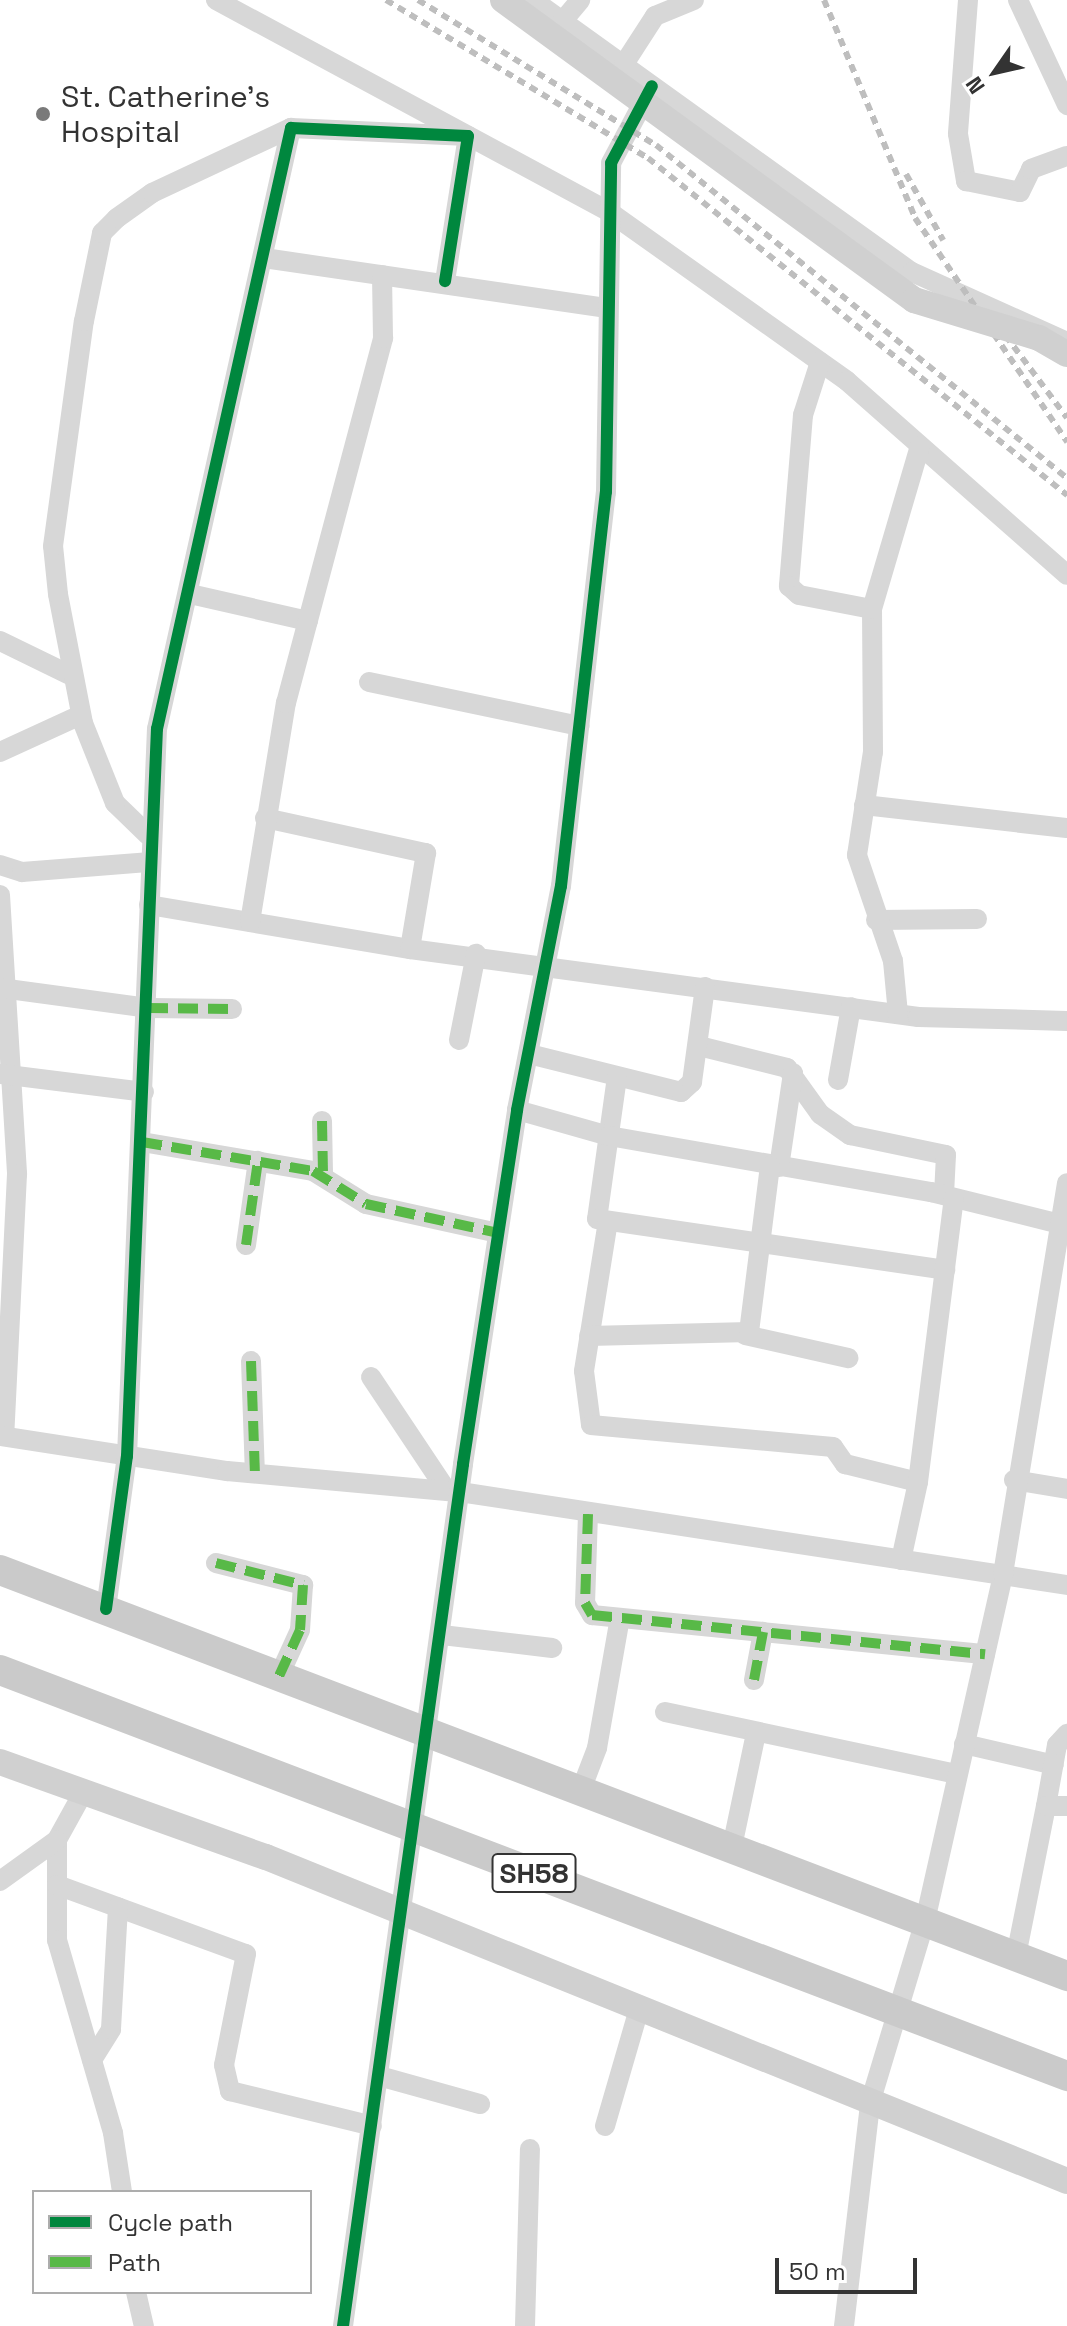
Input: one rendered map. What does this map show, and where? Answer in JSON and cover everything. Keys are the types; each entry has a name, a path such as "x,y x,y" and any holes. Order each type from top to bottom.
{"main road":[{"path":"0,1570 1067,1976"},
{"name":"SH58","path":"0,1670 1067,2076"}],"street":[{"path":"216,0 608,211 820,362 1067,575"},
{"path":"503,0 914,300 1039,338 1067,354"},
{"path":"533,0 912,272 1046,327 1067,332"},
{"path":"561,23 580,0"},
{"path":"624,64 655,16 694,0"},
{"path":"968,0 958,134 966,181 1020,192 1031,169 1067,156"},
{"path":"1018,0 1059,71 1067,105"},
{"path":"343,2326 429,1733 442,1635 454,1492 517,1110 547,964 579,726 606,492 611,163 652,86"},
{"path":"148,835 115,803 81,715 68,674 53,546 102,233 152,193 291,128 468,136"},
{"path":"106,1609 127,1456 148,1008 148,835 157,729 190,594 291,128"},
{"path":"445,281 468,136"},
{"path":"264,258 445,281 607,308"},
{"path":"250,922 265,818 308,621 383,338 382,275"},
{"path":"1046,327 1067,342"},
{"path":"820,362 803,415 789,586 799,595 872,609"},
{"path":"898,1014 893,961 876,920 857,855 873,752 872,609 920,446"},
{"path":"190,594 308,621"},
{"path":"0,641 68,674"},
{"path":"369,682 579,726"},
{"path":"0,752 81,715"},
{"path":"864,805 1067,828"},
{"path":"265,818 426,853 410,949"},
{"path":"0,865 22,872 148,862"},
{"path":"0,895 9,1242 2,1436 255,1473 454,1492 1067,1585"},
{"path":"149,905 410,949 476,954 898,1014 1067,1021"},
{"path":"876,920 977,919"},
{"path":"459,1040 476,954"},
{"path":"529,1054 681,1092 692,1082 705,987"},
{"path":"2,989 148,1008 232,1009"},
{"path":"838,1080 851,1007"},
{"path":"699,1046 793,1073 837,1129 946,1155 949,1197 945,1270 918,1482 901,1560"},
{"path":"745,1335 793,1073"},
{"path":"5,1075 144,1092"},
{"path":"617,1077 597,1219 761,1246 945,1270"},
{"path":"517,1110 609,1136 949,1197 1060,1224"},
{"path":"322,1121 323,1175"},
{"path":"142,1142 323,1175 366,1204 498,1233"},
{"path":"246,1245 258,1161"},
{"path":"844,2326 870,2103 925,1921 1003,1574 1014,1480 1067,1183"},
{"path":"608,1221 584,1371 593,1426 833,1447 845,1464 918,1482"},
{"path":"589,1336 745,1335 848,1358"},
{"path":"251,1361 255,1473"},
{"path":"371,1377 454,1492"},
{"path":"1014,1480 1067,1489"},
{"path":"588,1514 585,1607 592,1615 985,1654"},
{"path":"216,1563 303,1585 300,1630 279,1676"},
{"path":"581,1790 597,1748 620,1618"},
{"path":"754,1680 763,1632"},
{"path":"442,1635 552,1648"},
{"path":"665,1712 956,1774"},
{"path":"732,1847 756,1733"},
{"path":"1016,1956 1057,1806 1054,1765 1067,1734"},
{"path":"964,1744 1054,1765"},
{"path":"0,1762 402,1912 1067,2181"},
{"path":"3,1876 57,1840 84,1791"},
{"path":"57,1840 57,1940 92,2060 122,2190"},
{"path":"57,1885 248,1957 224,2065 230,2091 372,2126"},
{"path":"92,2060 111,2029 118,1907"},
{"path":"605,2126 639,2009"},
{"path":"379,2076 480,2104"},
{"path":"525,2326 530,2149"},
{"path":"136,2294 144,2326"}],"railway":[{"path":"386,0 648,158 1067,495"},
{"path":"418,0 656,145 1067,478"},
{"path":"824,0 915,218 1067,442"},
{"path":"906,174 943,240"},
{"path":"997,324 1067,418"}],"marked path":[{"path":"148,1008 232,1009"},
{"path":"322,1121 323,1175"},
{"path":"142,1142 313,1171 366,1204 498,1233"},
{"path":"246,1245 258,1161"},
{"path":"251,1361 255,1473"},
{"path":"588,1514 585,1603 592,1615 985,1654"},
{"path":"216,1563 303,1585 300,1630 279,1676"},
{"path":"754,1680 763,1632"}],"cycle path":[{"path":"343,2326 463,1464 517,1110 561,886 606,492 611,163 652,86"},
{"path":"106,1609 127,1456 157,729 291,128 468,136 445,281"}],"place":[{"name":"St. Catherine's Hospital","path":"43,114"}]}
